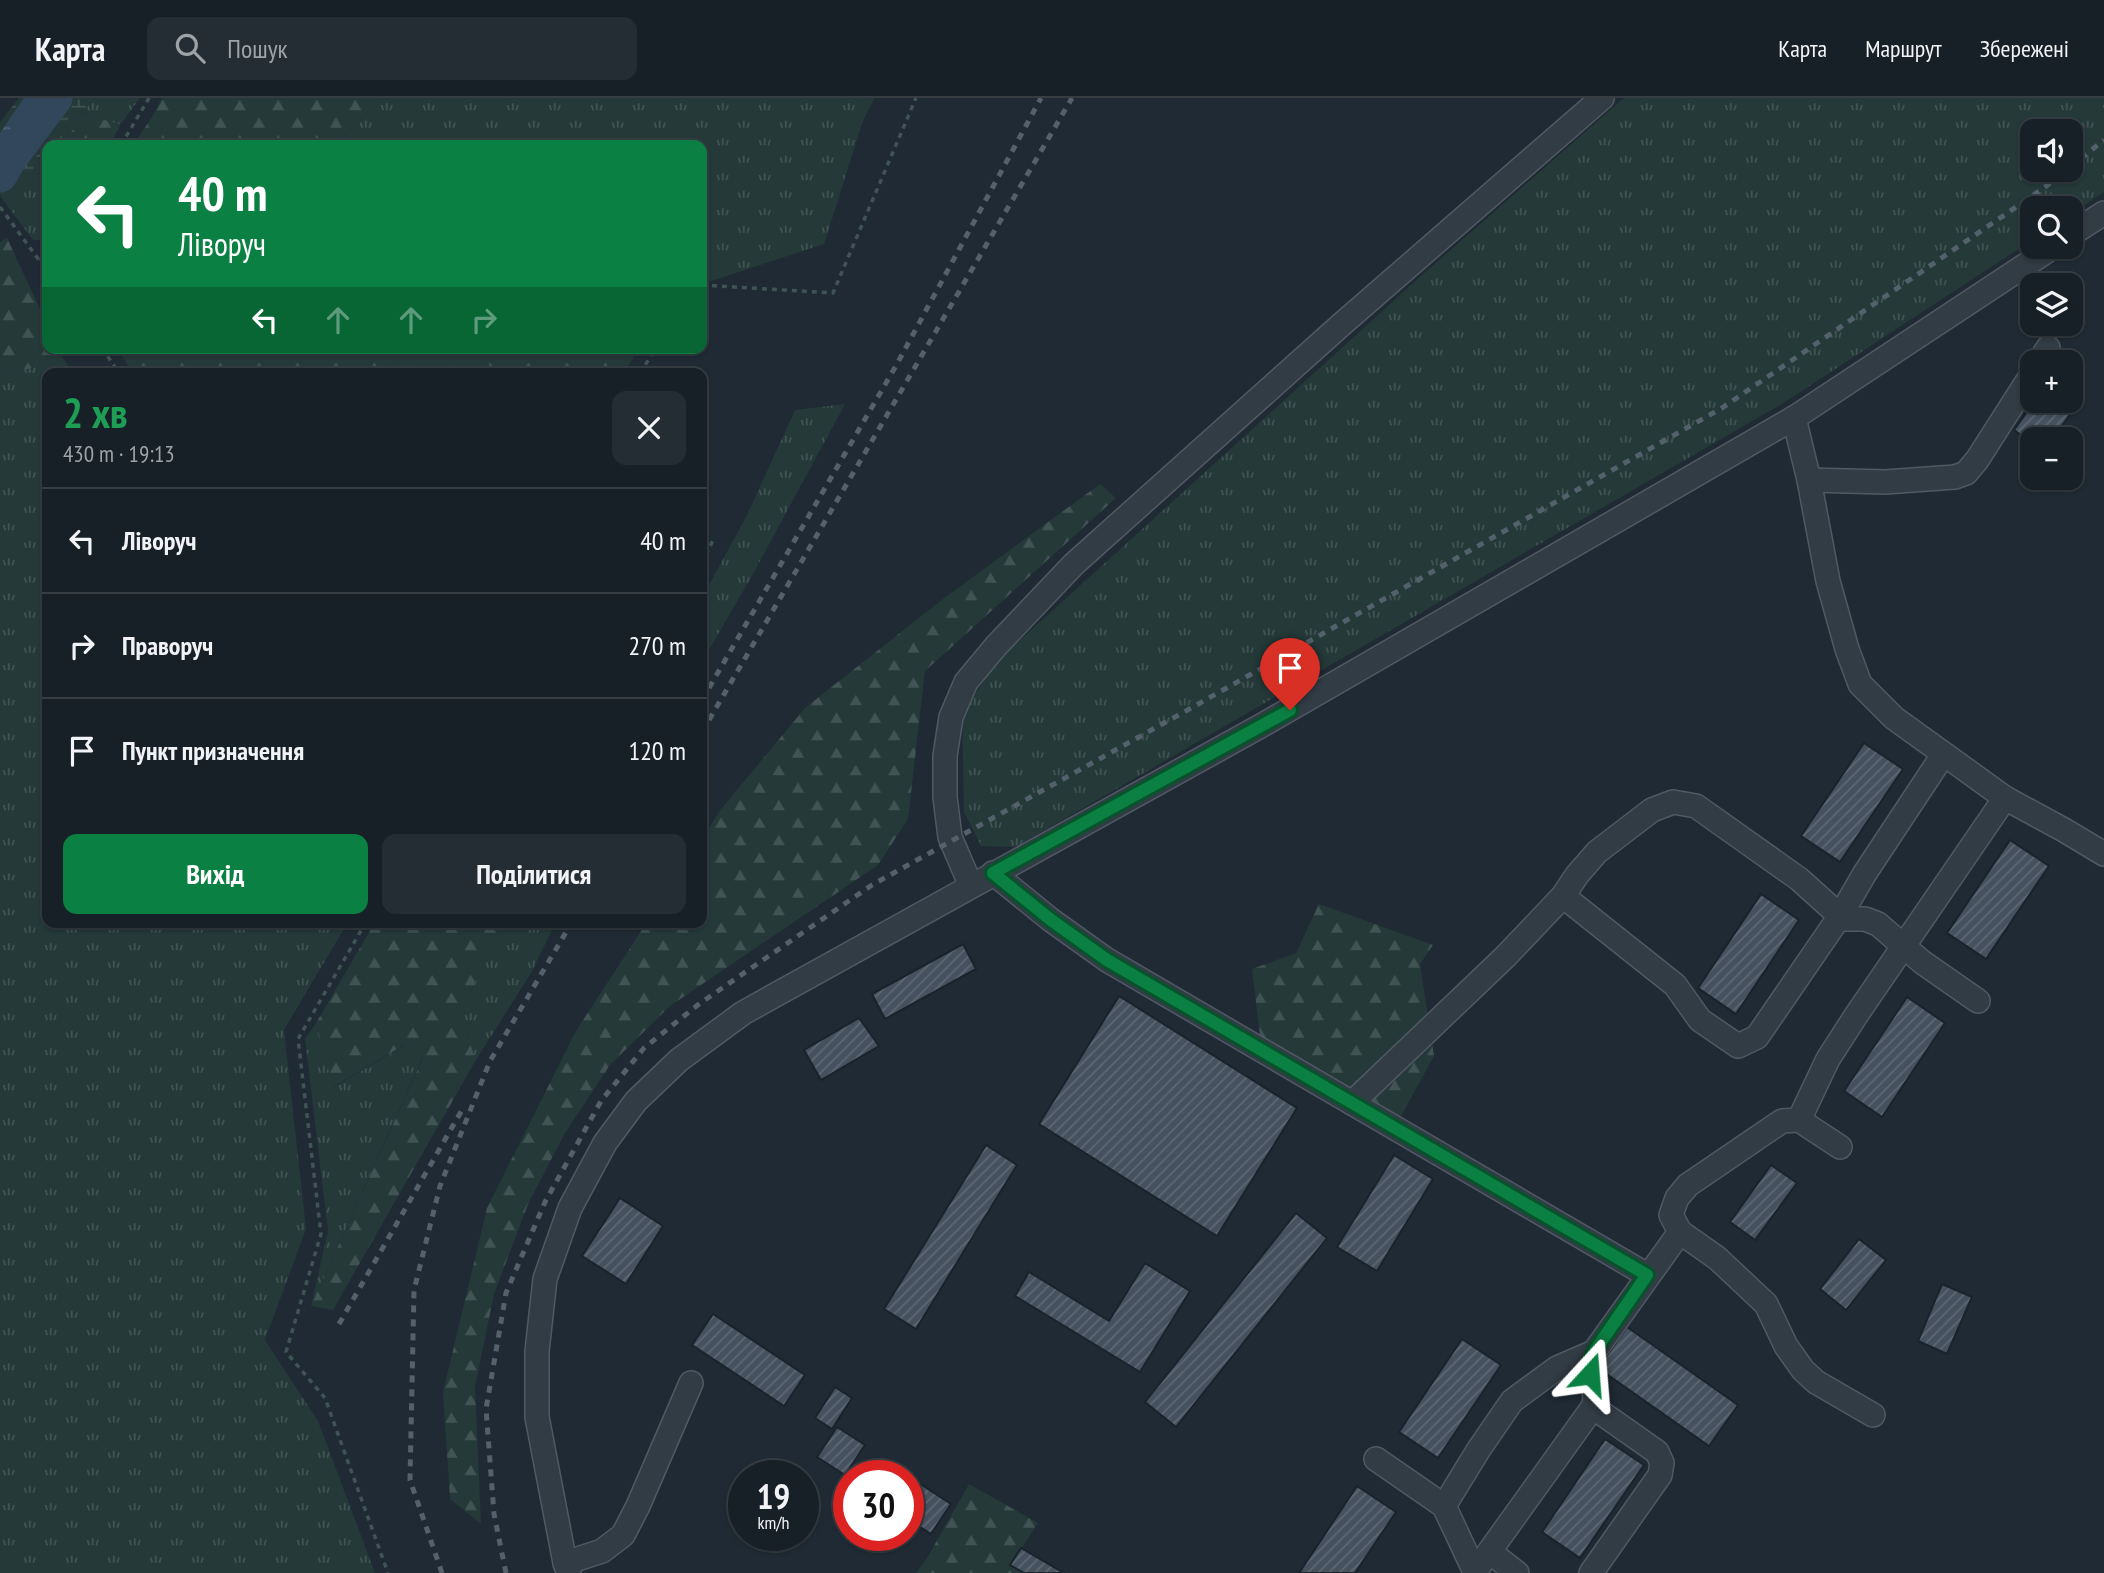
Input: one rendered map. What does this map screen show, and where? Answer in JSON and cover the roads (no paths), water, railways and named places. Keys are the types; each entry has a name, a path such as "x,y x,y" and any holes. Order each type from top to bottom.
{"street":[{"path":"971,886 950,837 945,797 945,756 951,716 966,682 996,646 1074,564 1342,324 1602,98"},
{"path":"2083,227 2104,213"},
{"path":"691,1383 638,1506 622,1535 602,1550 567,1568 537,1417 537,1351 545,1279 570,1208 605,1143 636,1101 679,1060 743,1013 1266,723 1794,418 2035,259"},
{"path":"1809,480 1885,482 1955,477 1966,473 2020,393"},
{"path":"1794,418 1828,581 1860,684 1894,718 1943,755 2005,798 2104,854"},
{"path":"1563,896 1675,985 1700,1020 1738,1046 1757,1037 1840,916 1865,873 1943,755"},
{"path":"1799,1121 1828,1059 2005,798"},
{"path":"1352,1103 1506,956 1563,896 1597,852 1652,810 1673,802 1696,806 1799,879 1844,919 1865,919 1878,924 1904,947 1978,1001"},
{"path":"993,873 1051,920 1107,960 1647,1275"},
{"path":"1840,1147 1799,1121 1782,1121 1688,1185 1677,1198 1671,1215 1680,1231 1717,1258 1766,1304 1786,1346 1803,1370 1816,1382 1873,1415"},
{"path":"1376,1460 1444,1506 1475,1572 1593,1407 1597,1399 1590,1374 1594,1352 1680,1231"},
{"path":"1444,1506 1512,1401 1557,1368 1594,1352"},
{"path":"1591,1573 1660,1475 1662,1463 1657,1452 1593,1407"},
{"path":"1490,1552 1517,1573"}],"water":[{"path":"24,98 62,98 42,122 35,154 18,159 0,158 0,133"}],"waterway":[{"path":"0,175 55,98"}],"railway":[{"path":"707,691 897,364 1041,98"},
{"path":"707,723 1072,98"},
{"path":"2083,157 2104,140"},
{"path":"506,1573 494,1514 486,1409 506,1293 545,1202 601,1101 644,1048 699,1004 872,885 1722,408 2051,182"},
{"path":"442,1573 410,1480 414,1290 440,1186 490,1061 568,928"},
{"path":"339,1324 462,1110"}]}
